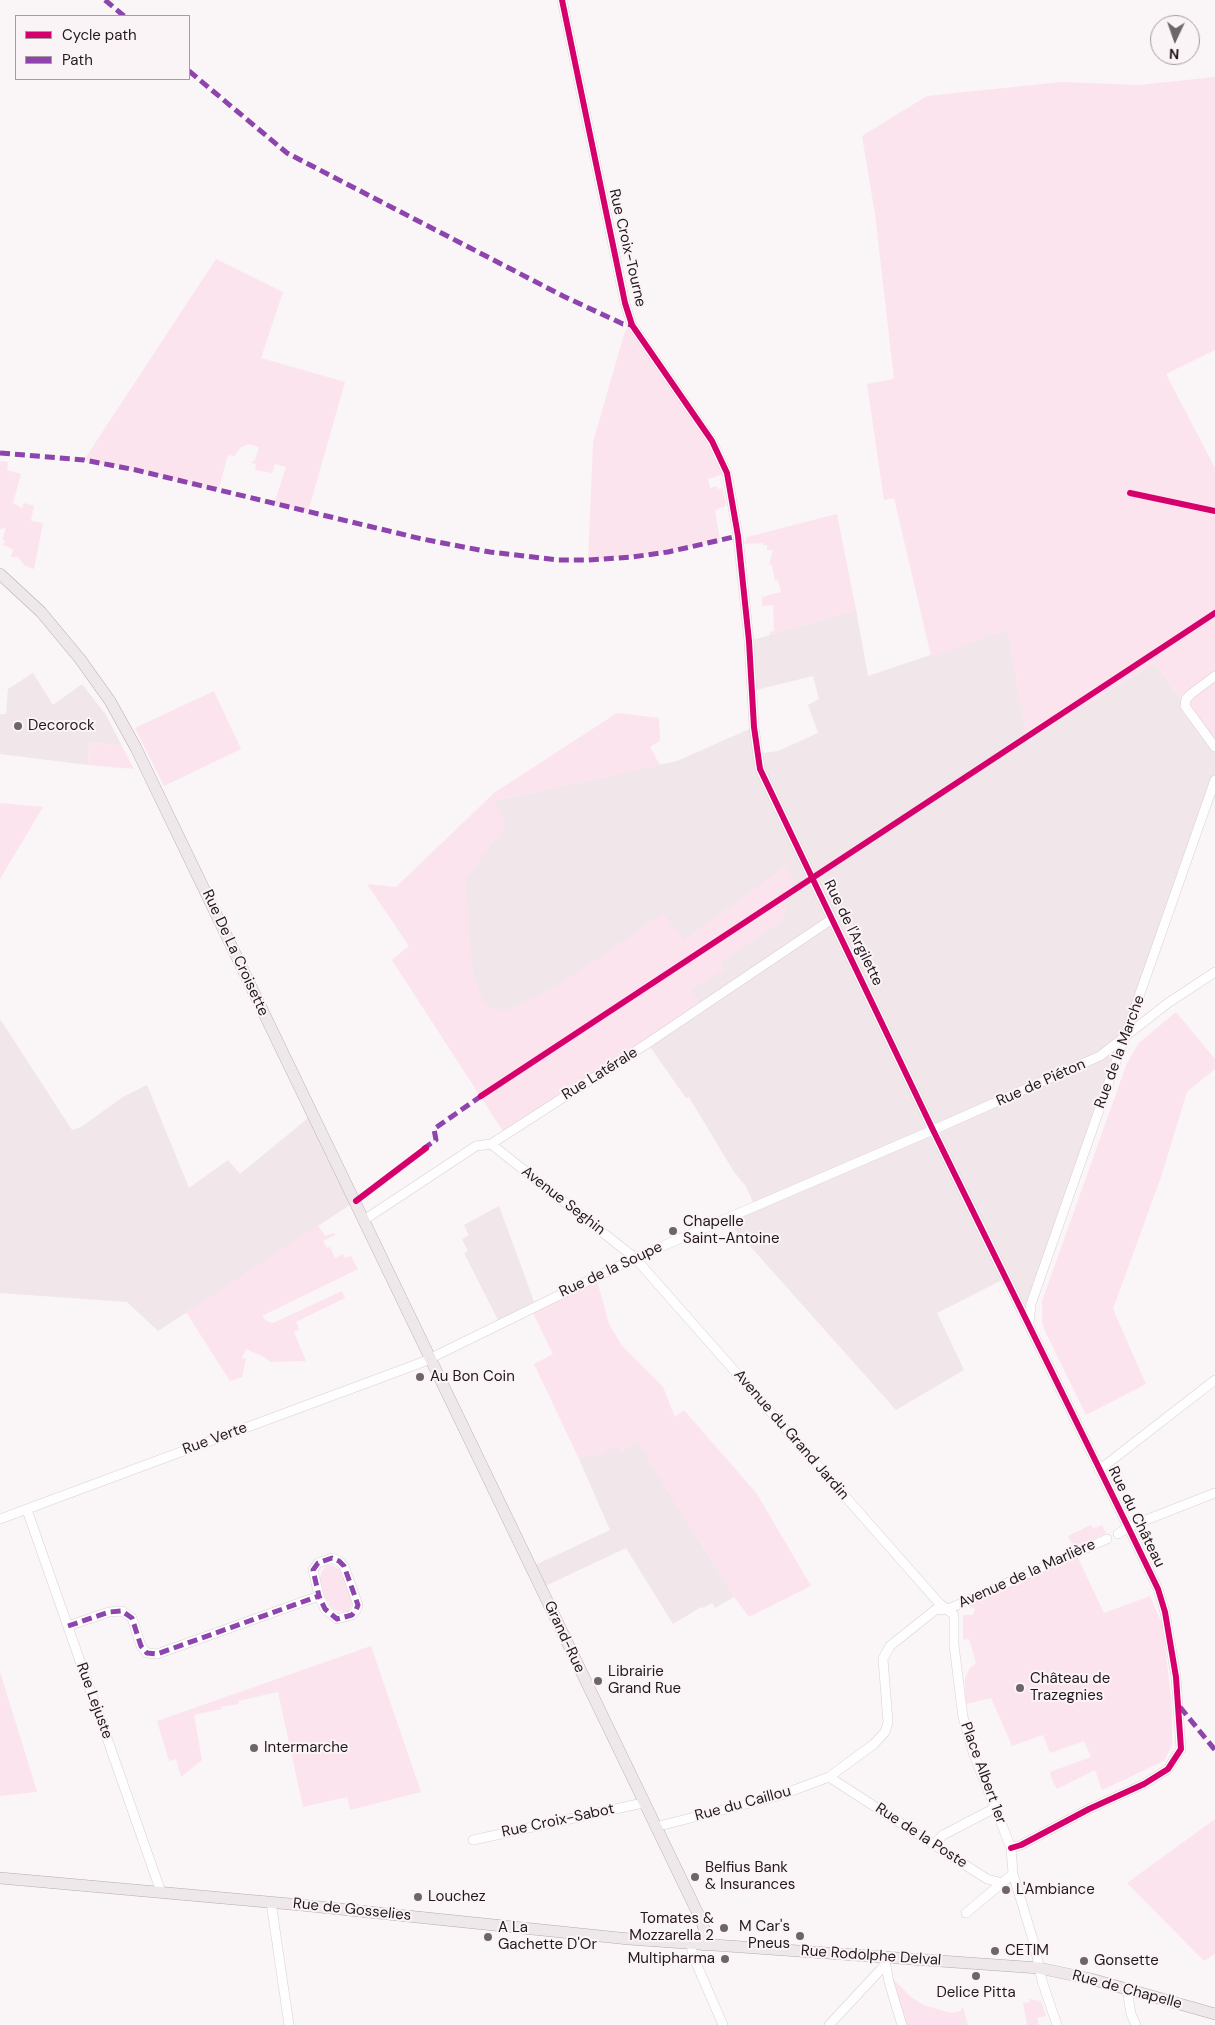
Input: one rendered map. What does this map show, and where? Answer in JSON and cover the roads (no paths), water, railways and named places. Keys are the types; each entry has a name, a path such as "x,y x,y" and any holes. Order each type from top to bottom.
{"main road":[{"name":"Rue De La Croisette","path":"0,574 31,603 69,644 122,720 430,1358"},
{"name":"Grand-Rue","path":"430,1358 702,1922 704,1945"},
{"name":"Rue de Gosselies","path":"0,1878 271,1902 704,1945"},
{"name":"Rue Rodolphe Delval","path":"704,1945 885,1961 1039,1968"},
{"name":"Rue de Chapelle","path":"1039,1968 1127,1989 1215,2014"}],"street":[{"name":"Rue Croix-Tourne","path":"562,0 625,303 632,325 712,441 727,472 738,536"},
{"name":"Rue de l'Argilette","path":"738,536 749,641 757,754 760,768 933,1130"},
{"path":"1215,676 1191,694 1186,699 1184,706 1215,747"},
{"name":"Rue de la Marche","path":"1029,1325 1031,1304 1215,780"},
{"name":"Rue Latérale","path":"364,1220 476,1146 491,1144 648,1043 832,920"},
{"name":"Rue de Piéton","path":"933,1130 1100,1056 1123,1040 1168,1003 1215,972"},
{"name":"Rue de la Soupe","path":"430,1358 635,1258 933,1130"},
{"name":"Rue du Château","path":"933,1130 1158,1590 1165,1612 1175,1668 1181,1749 1168,1769 1144,1784 1089,1809 1021,1845 1011,1848"},
{"name":"Avenue Seghin","path":"491,1144 635,1258"},
{"name":"Avenue du Grand Jardin","path":"635,1258 939,1603 948,1609"},
{"name":"Rue Verte","path":"0,1519 293,1412 430,1358"},
{"path":"1099,1470 1215,1380"},
{"path":"1118,1534 1128,1526 1215,1492"},
{"name":"Rue Lejuste","path":"26,1510 161,1892"},
{"name":"Avenue de la Marlière","path":"829,1777 874,1744 885,1732 888,1722 883,1659 890,1646 935,1610 948,1609 1107,1539"},
{"path":"332,1558 344,1566 358,1605 352,1615 337,1618 325,1610 318,1596 313,1570 318,1563 332,1558"},
{"path":"68,1626 109,1612 122,1611 132,1618 140,1646 147,1653 156,1654 318,1596"},
{"name":"Place Albert 1er","path":"948,1609 954,1615 954,1645 963,1717 974,1755 1011,1848 1013,1874 1057,2025"},
{"name":"Rue du Caillou","path":"655,1826 778,1796 829,1777"},
{"name":"Rue de la Poste","path":"829,1777 987,1879 1002,1883"},
{"name":"Rue Croix-Sabot","path":"473,1840 643,1803"},
{"path":"933,1845 955,1827 994,1808"},
{"path":"966,1914 1013,1874"},
{"path":"271,1902 289,2025"},
{"path":"691,1944 693,1956 723,2025"},
{"path":"829,2025 885,1961"},
{"path":"885,1961 902,2025"},
{"path":"1127,1989 1131,2014 1136,2025"}],"place":[{"name":"Decorock","path":"18,726"},
{"name":"Chapelle Saint-Antoine","path":"673,1231"},
{"name":"Au Bon Coin","path":"420,1377"},
{"name":"Librairie Grand Rue","path":"598,1681"},
{"name":"Château de Trazegnies","path":"1020,1688"},
{"name":"Intermarche","path":"254,1748"},
{"name":"Belfius Bank & Insurances","path":"695,1877"},
{"name":"L'Ambiance","path":"1006,1890"},
{"name":"Louchez","path":"418,1897"},
{"name":"Tomates & Mozzarella 2","path":"724,1928"},
{"name":"M Car's Pneus","path":"800,1936"},
{"name":"A La Gachette D'Or","path":"488,1937"},
{"name":"CETIM","path":"995,1951"},
{"name":"Multipharma","path":"725,1959"},
{"name":"Gonsette","path":"1084,1961"},
{"name":"Delice Pitta","path":"976,1976"}]}
